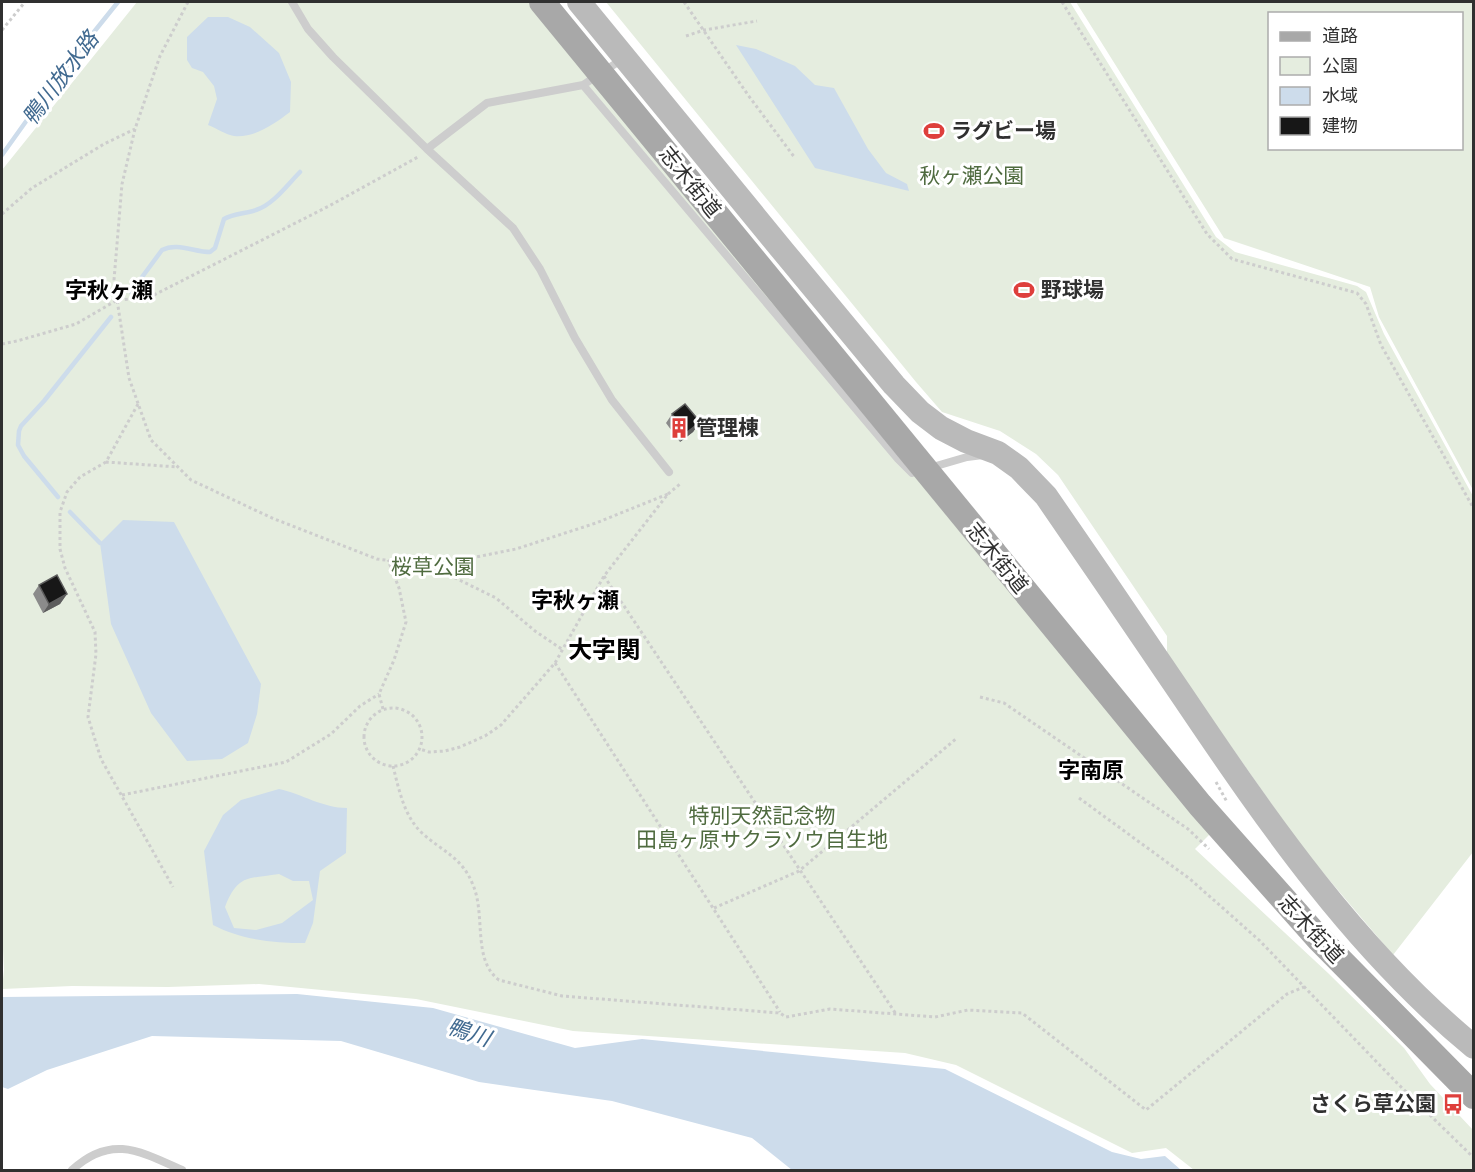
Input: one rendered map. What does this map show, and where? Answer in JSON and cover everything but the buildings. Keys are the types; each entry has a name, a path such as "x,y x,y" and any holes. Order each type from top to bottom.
{"main road":[{"name":"志木街道","path":"542,2 1220,829 1319,939 1473,1096"}],"street":[{"path":"579,2 842,322 920,412 941,428 966,441 998,453 1019,468 1046,496 1217,747 1301,865 1387,966 1447,1025 1473,1047"}],"lane":[{"path":"291,2 308,29 333,57 428,149 496,210 518,234 540,269 575,338 612,400 623,417 669,472"},
{"path":"428,149 487,104 583,85 625,57"},
{"path":"583,85 890,450 912,473 967,457 998,453"},
{"path":"72,1170 90,1156 110,1148 132,1150 182,1170"}],"path":[{"path":"2,30 25,2"},
{"path":"188,2 160,56 135,129 122,184 114,280 129,378 151,440 191,480 272,518 377,559 431,566 496,598 562,650"},
{"path":"684,2 795,158"},
{"path":"1062,2 1207,234 1232,259 1357,293 1366,304 1381,345 1473,509"},
{"path":"686,36 704,30 757,21"},
{"path":"2,214 32,188 104,144 135,129"},
{"path":"2,344 76,324 117,300 148,298 329,206 414,160 428,149"},
{"path":"138,404 106,462 80,477 67,492 60,512 58,529 65,568 95,632 96,654 88,717 101,759 173,887"},
{"path":"106,462 178,467"},
{"path":"420,748 429,752 445,751 485,736 501,725 555,663 604,576 669,494 680,484"},
{"path":"431,566 516,549 596,523 669,494"},
{"path":"122,795 286,762 331,734 360,706 379,694 394,660 406,622 399,588 388,560"},
{"path":"604,576 799,871 897,1014"},
{"path":"555,663 780,1013 786,1017 830,1009 935,1017 968,1010 1022,1013 1146,1110 1287,994 1304,987"},
{"path":"379,694 383,710"},
{"path":"980,697 1004,703 1188,829 1214,853"},
{"path":"399,708 409,712 418,720 422,731 422,742 410,761 393,766 377,762 369,754 364,743 364,731 368,720 376,712 383,710 399,708"},
{"path":"714,909 799,871 957,738"},
{"path":"393,766 400,796 411,820 466,870 473,885 480,912 482,952 491,974 499,980 562,996 780,1013"},
{"path":"1079,798 1190,879 1258,940 1473,1158"}],"green space":[{"name":"桜草公園","path":"137,2 530,2 1211,833 1195,849 1328,973 1404,1048 1430,1084 1473,1130 1473,1170 1194,1170 1166,1148 1132,1153 956,1065 905,1053 573,1031 416,999 259,984 2,989 4,970 2,928 2,170"},
{"name":"秋ヶ瀬公園","path":"606,2 1070,2 1216,237 1235,252 1357,286 1366,292 1384,334 1474,498 1473,852 1393,955 1303,849 1167,655 1167,636 1058,475 1036,454 1000,431 942,412"},
{"path":"1076,2 1473,2 1473,490 1379,317 1370,287 1224,238"}],"water":[{"path":"208,17 228,17 250,27 279,53 291,82 290,112 264,129 249,135 231,135 208,125 217,99 214,86 203,72 192,68 187,60 187,37"},
{"path":"736,45 756,49 795,66 815,85 834,88 868,149 886,173 907,184 909,191 815,168"},
{"path":"123,520 174,522 261,684 257,714 248,743 222,759 187,761 151,713 111,624 100,543"},
{"path":"279,789 329,806 347,808 346,853 320,871 313,923 305,943 258,940 213,925 204,851 223,815 241,800","holes":["279,874 293,881 309,881 313,900 282,923 256,930 234,928 225,907 240,883 252,878"]},
{"name":"鴨川","path":"297,994 433,1008 575,1048 642,1039 945,1069 1112,1152 1141,1159 1165,1156 1181,1170 792,1170 752,1138 612,1101 479,1082 341,1041 152,1036 47,1070 8,1089 2,1087 2,997"}],"waterway":[{"name":"鴨川放水路","path":"2,155 57,78 118,2"},
{"path":"131,292 162,250 180,247 210,252 215,248 224,219 262,207 274,199 300,172"},
{"path":"58,497 24,456 18,445 19,431 111,317"},
{"path":"70,512 100,543"}],"place":[{"name":"ラグビー場","path":"934,131"},
{"name":"野球場","path":"1024,290"},
{"name":"管理棟","path":"679,428"},
{"name":"さくら草公園","path":"1453,1104"}],"district":[{"name":"字秋ヶ瀬","path":"109,290"},
{"name":"字秋ヶ瀬","path":"575,600"},
{"name":"大字関","path":"604,650"},
{"name":"字南原","path":"1091,770"}],"park label":[{"name":"特別天然記念物 田島ヶ原サクラソウ自生地","path":"762,828"}]}
